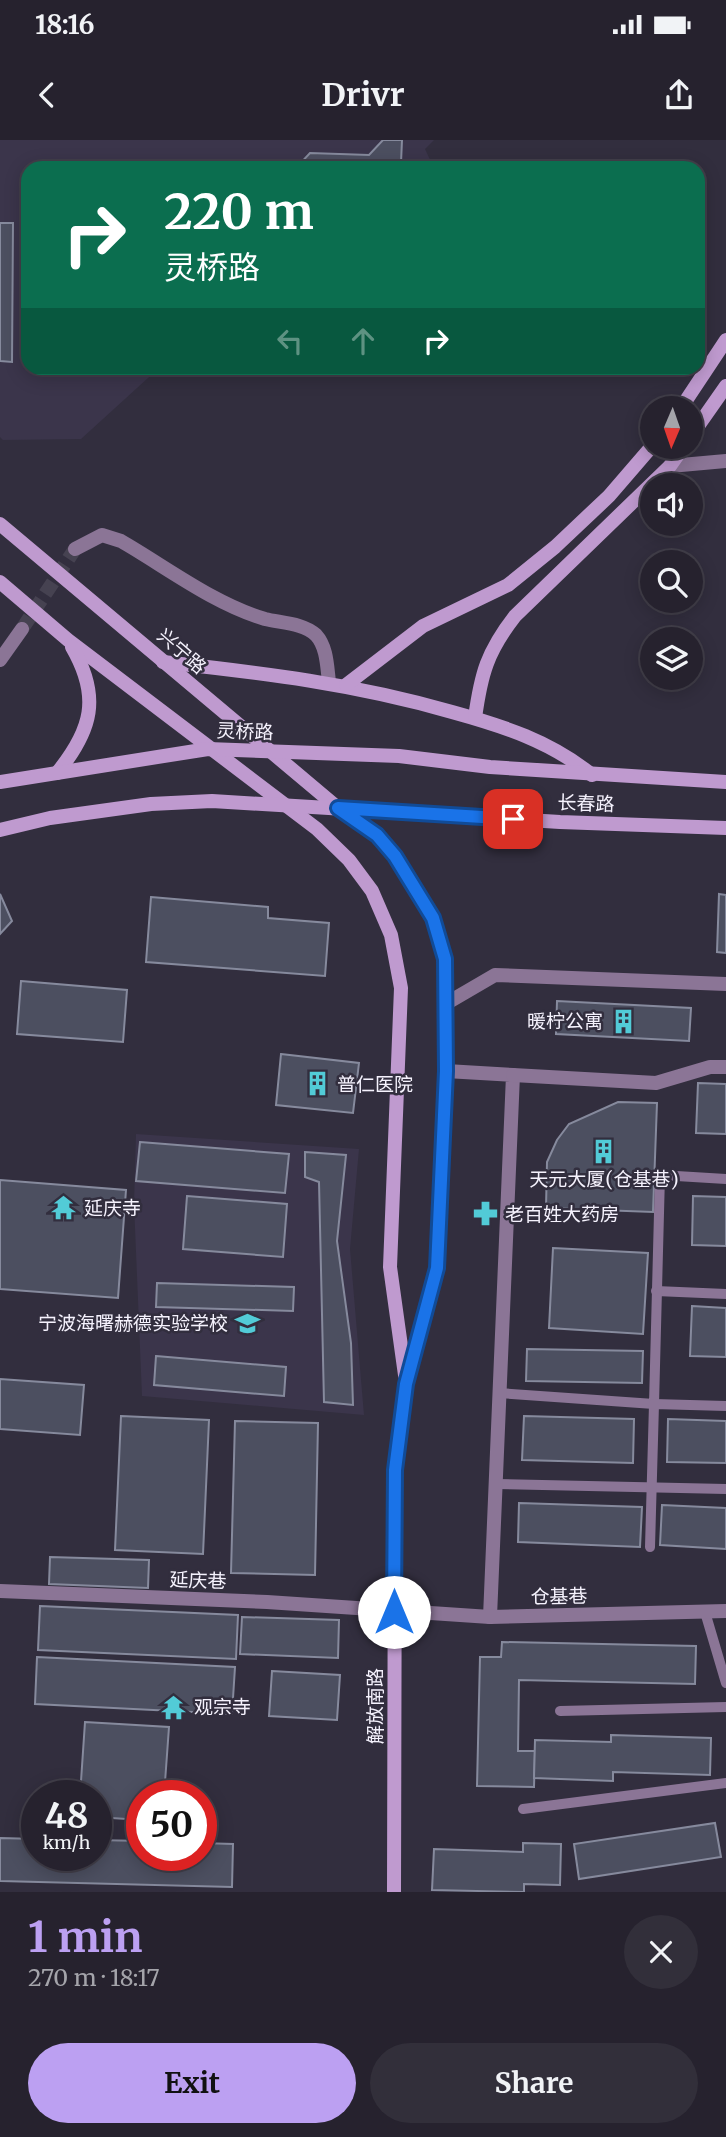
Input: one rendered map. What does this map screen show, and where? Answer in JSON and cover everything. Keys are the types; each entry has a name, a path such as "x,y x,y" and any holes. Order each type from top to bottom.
{"main road":[{"path":"705,372 726,340"},
{"path":"689,396 703,375"},
{"path":"704,417 726,386"},
{"path":"346,685 423,626 508,585 555,547 609,496 641,459"},
{"path":"475,719 483,669 501,634 675,459"},
{"name":"兴宁路","path":"0,524 338,808"},
{"path":"0,582 68,640 279,803 317,829 349,860 372,891 391,935 401,988 390,1267 406,1384"},
{"path":"57,773 83,737 89,707 87,677 68,640"},
{"path":"163,662 346,685 475,719 547,743 592,775"},
{"name":"灵桥路","path":"0,782 208,749 399,756 490,768"},
{"name":"长春路","path":"490,768 726,782"},
{"path":"0,830 50,818 152,804 212,801 338,808"},
{"name":"长春路","path":"338,808 726,828"},
{"name":"解放南路","path":"338,808 377,835 395,856 433,918 445,959 446,1071 437,1268 406,1384 395,1470 394,1892"}],"street":[{"path":"670,466 726,461"},
{"path":"75,549 103,535 121,541 232,606 266,619 300,626 315,634 323,648 329,682"},
{"path":"0,660 22,629"},
{"path":"447,1003 495,975 726,984"},
{"path":"446,1071 656,1083 710,1067 726,1067"},
{"path":"490,1617 513,1075"},
{"name":"延庆巷","path":"0,1591 267,1602 394,1612"},
{"name":"仓基巷","path":"394,1612 490,1617 726,1611"}],"lane":[{"path":"650,1547 660,1175 726,1179"},
{"path":"656,1291 726,1294"},
{"path":"499,1393 654,1404 726,1406"},
{"path":"496,1484 726,1489"},
{"path":"705,1612 726,1683"},
{"path":"560,1711 726,1707"},
{"path":"523,1809 726,1783"}],"shaded area":[{"path":"0,140 434,140 425,149 431,161 21,161 21,375 151,375 81,439 3,440 0,437"},
{"name":"宁波海曙赫德实验学校","path":"136,1134 359,1149 350,1249 364,1415 142,1396 134,1204"}],"building":[{"path":"383,140 402,140 401,161 303,161 310,153 369,155"},
{"path":"0,223 13,223 12,362 0,361"},
{"path":"0,894 12,921 0,934"},
{"path":"719,894 726,895 726,953 717,952"},
{"path":"151,897 268,907 268,918 329,923 325,976 146,962"},
{"path":"21,981 127,990 123,1042 17,1034"},
{"name":"暖柠公寓","path":"557,1001 691,1008 689,1041 556,1034"},
{"name":"普仁医院","path":"281,1054 359,1063 353,1113 276,1105"},
{"path":"698,1083 726,1084 726,1134 696,1133"},
{"name":"天元大厦(仓基巷)","path":"618,1102 657,1103 653,1212 546,1208 547,1162 557,1140 569,1124"},
{"path":"140,1142 289,1154 285,1193 136,1181"},
{"path":"305,1152 346,1155 337,1241 351,1343 353,1405 324,1402 319,1182 305,1177"},
{"path":"0,1180 126,1190 118,1298 0,1289"},
{"path":"187,1196 287,1204 283,1257 183,1249"},
{"path":"693,1196 726,1197 726,1246 692,1245"},
{"path":"553,1248 648,1253 643,1334 549,1328"},
{"path":"157,1283 294,1287 293,1311 156,1307"},
{"path":"692,1306 726,1308 726,1357 690,1356"},
{"path":"527,1349 643,1351 642,1383 526,1381"},
{"path":"156,1356 286,1367 284,1396 154,1385"},
{"path":"0,1379 84,1385 80,1435 0,1429"},
{"path":"121,1416 209,1420 203,1554 115,1550"},
{"path":"524,1416 634,1419 633,1463 522,1460"},
{"path":"668,1419 726,1421 726,1463 667,1462"},
{"path":"235,1421 318,1423 315,1575 231,1573"},
{"path":"519,1503 642,1507 640,1547 518,1542"},
{"path":"662,1505 726,1508 726,1549 660,1545"},
{"path":"50,1557 149,1560 148,1588 49,1584"},
{"path":"40,1606 238,1615 236,1659 38,1650"},
{"path":"242,1617 339,1620 338,1658 240,1654"},
{"path":"502,1642 696,1646 695,1684 519,1680 518,1751 535,1751 534,1787 477,1786 480,1657 501,1657"},
{"path":"37,1657 235,1667 232,1714 35,1704"},
{"path":"272,1671 340,1675 337,1720 269,1716"},
{"path":"85,1722 169,1727 165,1780 126,1780 126,1819 112,1818 112,1780 81,1780"},
{"path":"611,1735 711,1738 710,1775 613,1772 613,1781 534,1778 535,1740 611,1742"},
{"path":"715,1823 721,1857 579,1879 574,1844"},
{"path":"0,1838 21,1839 21,1871 112,1871 112,1840 126,1841 126,1871 217,1871 217,1844 233,1844 232,1887 0,1881"},
{"path":"523,1843 561,1844 560,1885 524,1884 524,1892 432,1890 434,1849 523,1852"}],"tunnel":[{"path":"22,629 75,549"}],"place":[{"name":"暖柠公寓","path":"623,1021"},
{"name":"普仁医院","path":"317,1084"},
{"name":"天元大厦(仓基巷)","path":"604,1151"},
{"name":"延庆寺","path":"64,1208"},
{"name":"老百姓大药房","path":"485,1214"},
{"name":"宁波海曙赫德实验学校","path":"248,1323"},
{"name":"观宗寺","path":"174,1707"}],"route":[{"path":"394,1612 395,1470 406,1384 437,1268 446,1071 445,959 433,918 395,856 377,835 338,808 513,819"}]}
